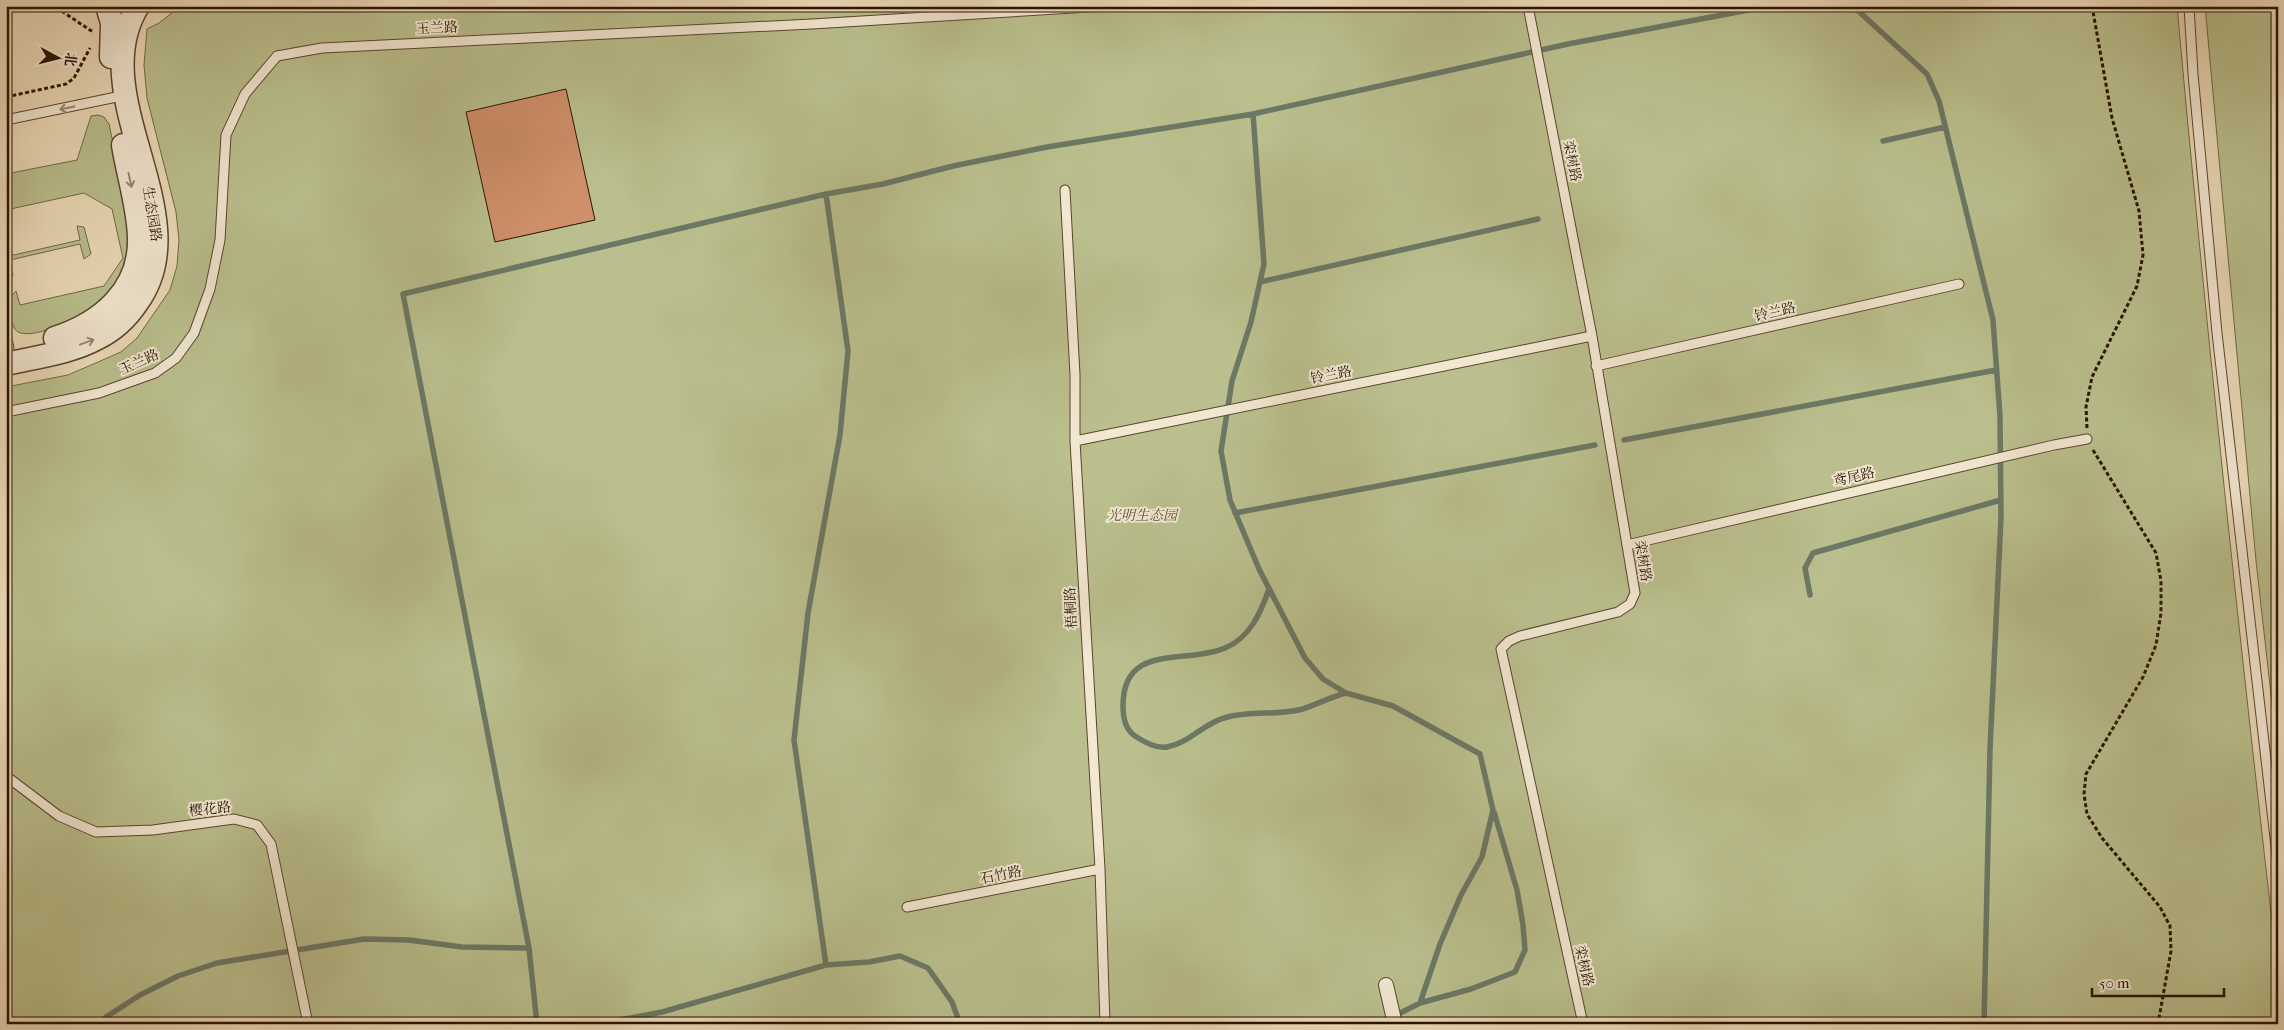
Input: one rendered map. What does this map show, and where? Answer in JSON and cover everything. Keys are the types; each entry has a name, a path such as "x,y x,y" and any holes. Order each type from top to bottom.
{"street":[{"name":"生态园路","path":"7,349 56,338 94,321 110,308 131,278 139,238 137,213 120,97 111,71 112,23 107,6"},
{"name":"生态园路","path":"120,97 126,38 129,24 138,6"},
{"path":"1386,985 1395,1024"}],"lane":[{"name":"玉兰路","path":"6,412 99,393 155,373 176,358 194,333 210,289 220,240 226,135 245,94 277,56 322,48 812,24 1106,6"},
{"name":"栾树路","path":"1528,6 1592,336 1634,593 1630,604 1618,612 1520,636 1509,641 1501,649 1583,1024"},
{"path":"2189,6 2193,74 2218,343 2278,864"},
{"path":"6,120 120,97"},
{"name":"梧桐路","path":"1065,190 1075,375 1075,441 1100,869 1106,1024"},
{"name":"铃兰路","path":"1596,366 1959,284"},
{"name":"铃兰路","path":"1075,441 1592,336"},
{"name":"鸢尾路","path":"1627,545 2009,455 2087,439"},
{"name":"樱花路","path":"6,776 59,816 96,832 153,830 234,818 257,825 270,844 308,1024"},
{"name":"石竹路","path":"907,907 1100,869"}],"path":[{"path":"6,97 66,84 74,78 90,48 93,32 60,10 62,6"},
{"path":"2092,6 2112,118 2139,211 2143,255 2137,286 2092,377 2086,407 2087,439 2103,469 2132,511 2156,553 2161,581 2161,612 2156,645 2143,677 2086,774 2084,794 2087,814 2102,838 2160,907 2170,926 2171,951 2158,1024"}],"green space":[{"name":"光明生态园","path":"181,6 337,12 517,6 2177,6 2224,490 2278,974 2278,1024 6,1024 6,387 68,375 121,352 137,338 170,290 177,266 179,240 176,212 147,98 144,65 147,29 159,23"},
{"path":"2205,6 2278,6 2278,757 2256,561"},
{"path":"98,115 104,117 109,124 124,193 129,228 126,267 109,295 96,307 75,319 37,333 26,334 18,332 13,326 8,300 16,291 20,305 104,286 123,258 112,209 84,193 6,210 6,174 77,160 91,116"},
{"path":"77,226 84,227 91,254 84,259 80,244 10,260 13,276 6,274 6,245 9,256 80,240"}],"building":[{"path":"566,89 595,220 495,242 466,112"}],"waterway":[{"path":"960,1024 952,1002 928,968 900,956 869,962 826,965 794,740 808,613 840,435 848,351 826,194 883,184 953,166 1047,147 1253,114 1568,44 1770,6"},
{"path":"1853,6 1927,74 1939,101 1993,320 2000,416 2001,517 1990,749 1984,1024"},
{"path":"1253,114 1264,264 1251,322 1232,381 1221,451 1230,500 1259,569 1305,658 1323,679 1346,693 1393,706 1480,754 1493,810 1482,857 1461,895 1440,944 1420,1003 1379,1024"},
{"path":"1883,141 1945,127"},
{"path":"537,1024 529,948 403,294 826,194"},
{"path":"1260,282 1538,219"},
{"path":"1624,440 1996,370"},
{"path":"1235,513 1595,445"},
{"path":"1810,595 1805,568 1813,553 2001,500"},
{"path":"1269,589 1262,607 1248,631 1234,644 1209,653 1159,659 1145,664 1133,672 1126,686 1123,706 1124,719 1129,730 1150,745 1167,747 1182,742 1209,724 1224,718 1244,714 1303,709 1346,693"},
{"path":"1420,1003 1471,989 1515,972 1525,950 1517,890 1494,812"},
{"path":"101,1024 106,1017 140,995 178,976 217,963 364,939 409,940 462,947 529,948"},
{"path":"599,1024 662,1012 826,965"},
{"path":"1070,1024 1081,1021 1081,1024"}]}
